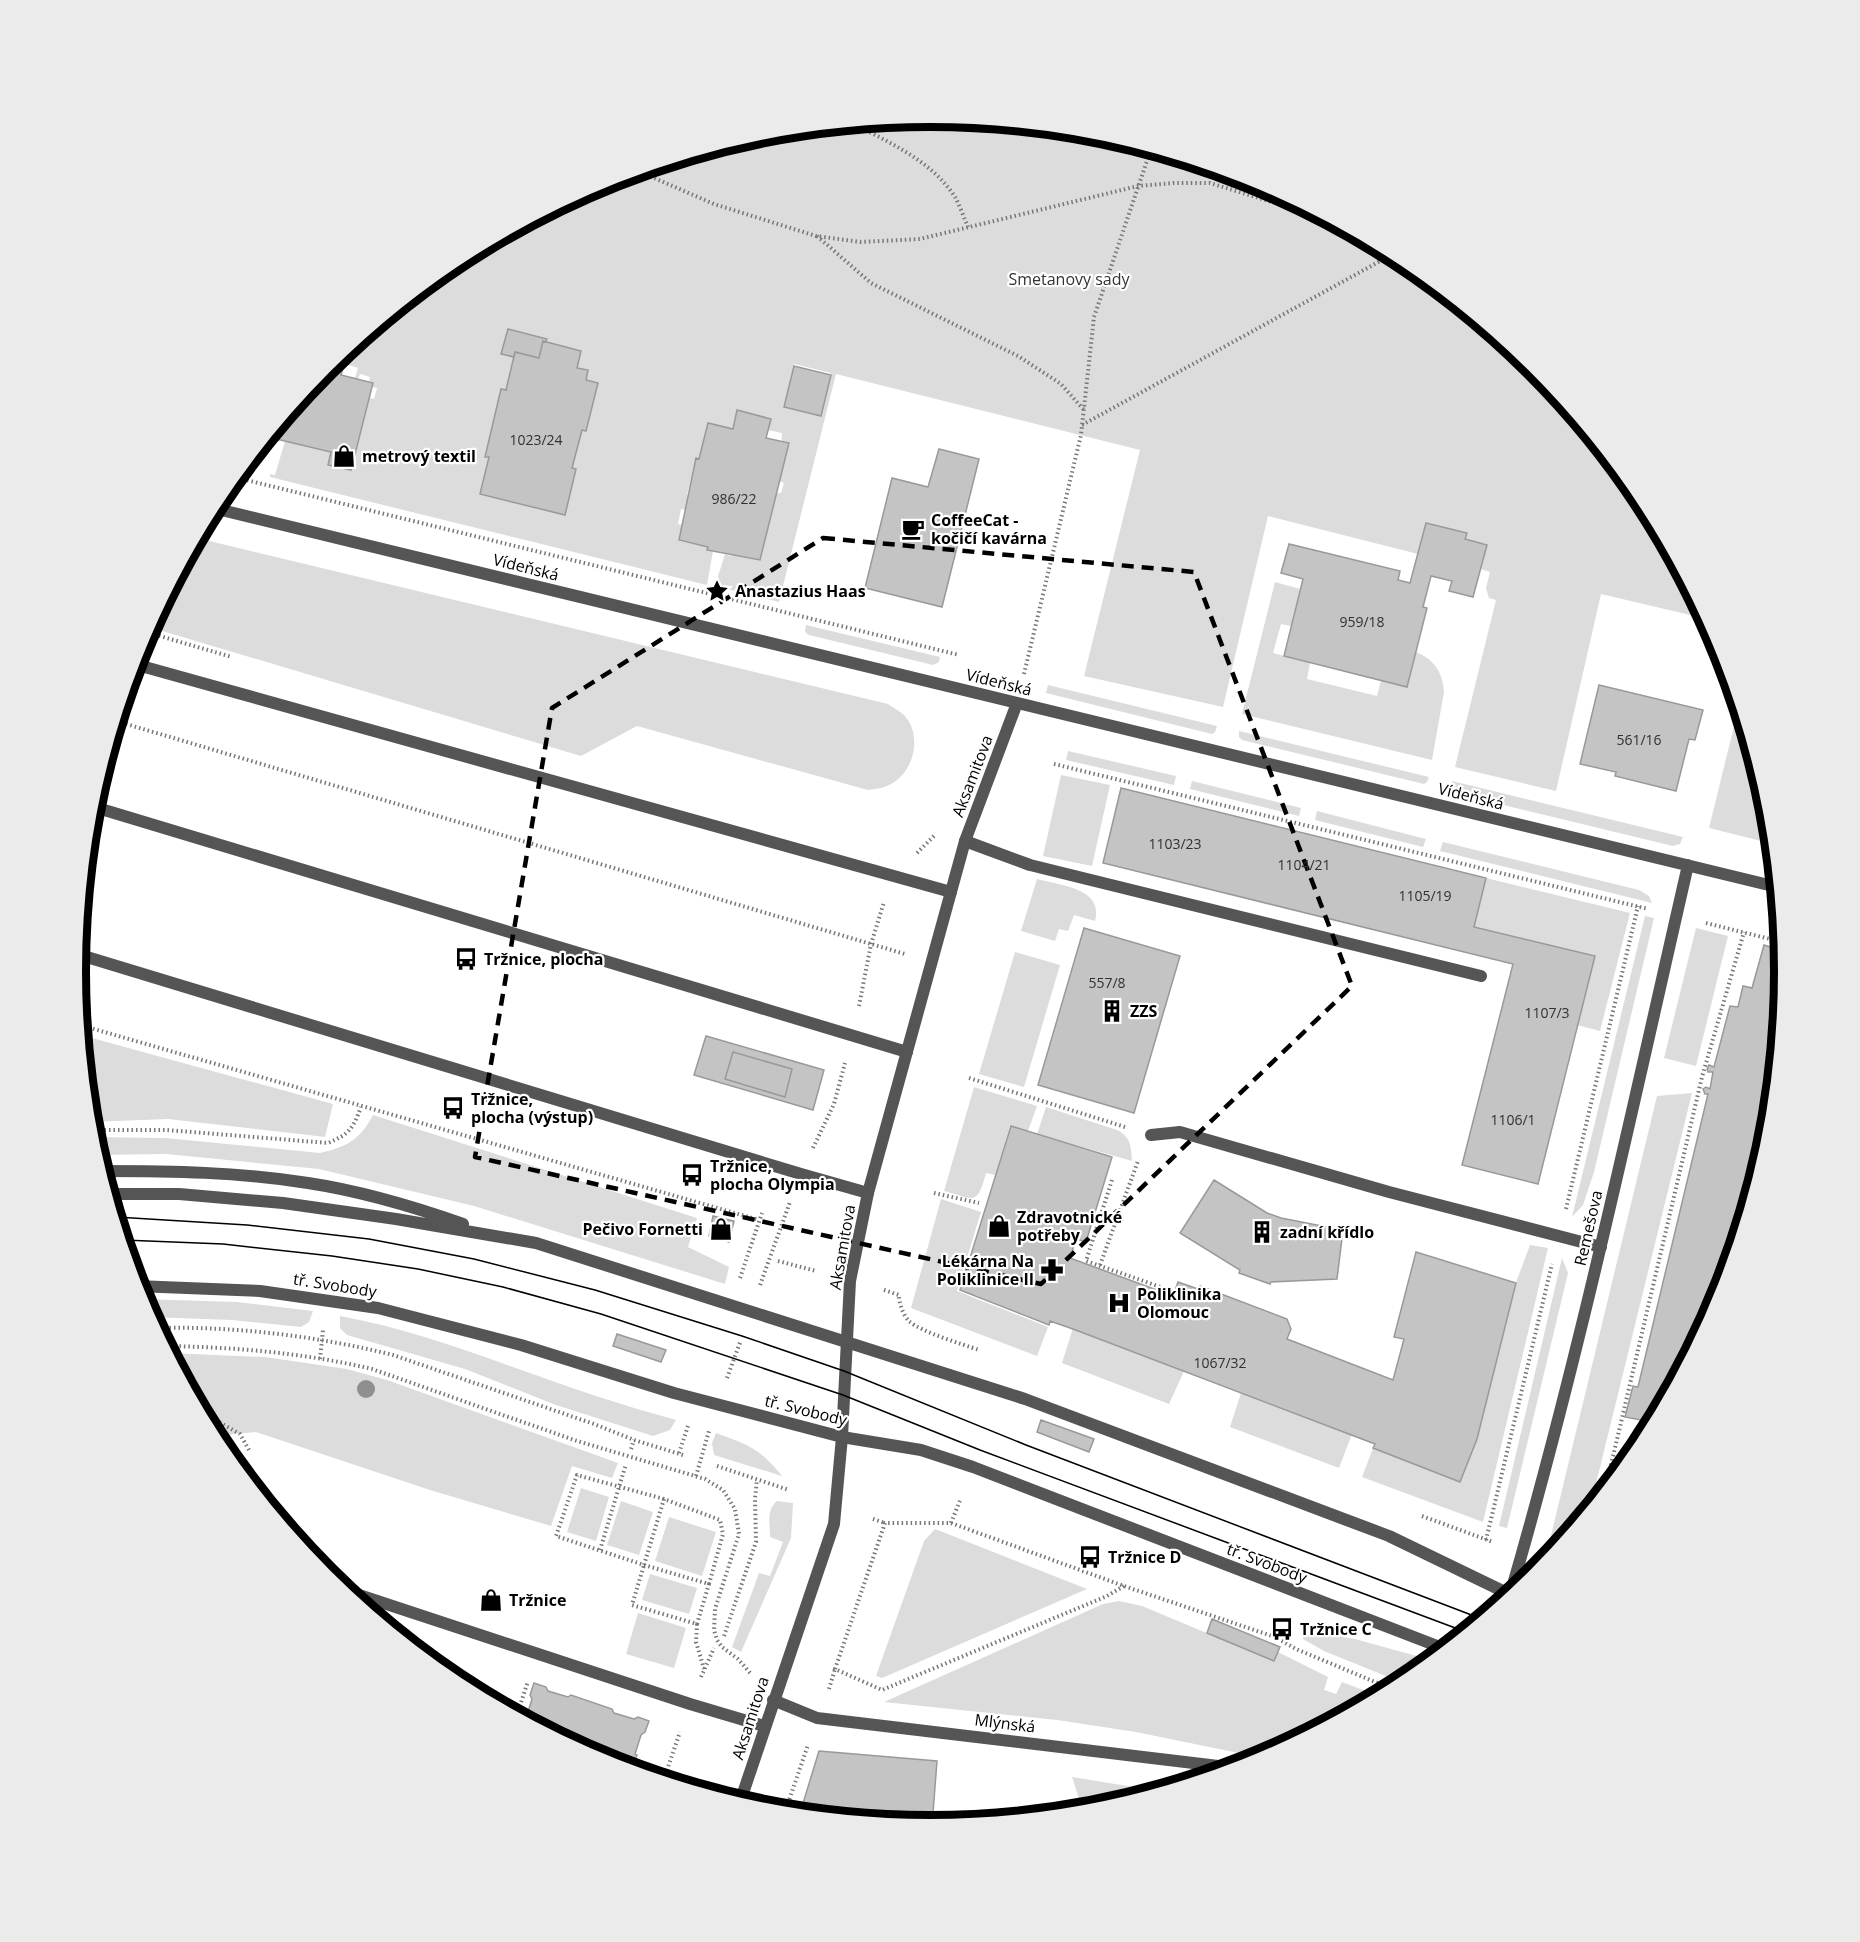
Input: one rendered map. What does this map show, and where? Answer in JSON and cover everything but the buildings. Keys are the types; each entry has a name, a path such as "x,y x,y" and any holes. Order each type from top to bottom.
{"street":[{"name":"Vídeňská","path":"223,510 1770,885"},
{"path":"143,666 951,892"},
{"name":"Aksamitova","path":"743,1794 834,1524 842,1437 850,1281 868,1193 965,841 1017,703"},
{"path":"101,809 908,1052"},
{"path":"965,841 1029,865 1480,976"},
{"name":"Remešova","path":"1516,1579 1601,1247 1688,866"},
{"path":"86,957 868,1193"},
{"path":"1151,1135 1180,1132 1389,1192 1601,1247"},
{"path":"110,1171 209,1172 309,1183 380,1197 495,1235"},
{"path":"115,1194 179,1194 283,1203 536,1243 1014,1395 1389,1536 1503,1591"},
{"name":"tř. Svobody","path":"147,1286 260,1291 378,1308 521,1345 674,1393 842,1437 921,1450 973,1467 1437,1646"},
{"path":"363,1596 690,1704 764,1726"},
{"name":"Mlýnská","path":"773,1700 817,1718 1215,1766"}],"path":[{"path":"865,129 910,154 937,176 955,198 968,227"},
{"path":"1017,703 1082,435 1094,317 1149,155"},
{"path":"648,175 714,204 816,236 861,242 920,239 1138,186 1173,183 1210,183 1290,207"},
{"path":"816,236 871,283 1018,356 1061,384 1084,410"},
{"path":"1082,425 1383,259"},
{"path":"126,724 932,962"},
{"path":"1054,764 1655,911"},
{"path":"801,1174 834,1104 853,1036 871,944 892,876 935,835"},
{"path":"1563,1220 1638,906"},
{"path":"1702,922 1773,940"},
{"path":"1610,1472 1702,1077 1744,932"},
{"path":"87,1027 759,1220"},
{"path":"969,1078 1151,1135"},
{"path":"101,1130 167,1130 328,1143 342,1137 353,1128 361,1107"},
{"path":"1100,1265 1135,1167"},
{"path":"1112,1180 1086,1261 1174,1292"},
{"path":"934,1193 979,1203"},
{"path":"739,1281 762,1213"},
{"path":"759,1289 784,1218"},
{"path":"778,1261 816,1271"},
{"path":"1486,1540 1553,1263"},
{"path":"884,1290 899,1295"},
{"path":"320,1359 324,1323"},
{"path":"165,1328 237,1330 322,1341 393,1355 634,1440 681,1454 689,1423"},
{"path":"174,1346 197,1346 320,1359 372,1369 574,1440 696,1476 715,1484 723,1490 738,1518 737,1541 715,1609 713,1623 719,1643 738,1659"},
{"path":"216,1420 240,1434 249,1450"},
{"path":"696,1476 709,1429"},
{"path":"631,1449 634,1440"},
{"path":"600,1550 627,1464"},
{"path":"717,1467 789,1490"},
{"path":"704,1669 696,1642 697,1624 709,1584 723,1534 720,1520 664,1499 577,1475 556,1536 709,1584"},
{"path":"724,1636 756,1542 757,1480"},
{"path":"951,1523 961,1498"},
{"path":"664,1499 632,1605 697,1624"},
{"path":"873,1520 885,1523 951,1523 1124,1586 1275,1637 1296,1649 1381,1684"},
{"path":"828,1690 885,1523"},
{"path":"835,1670 882,1690 1107,1596 1124,1586"},
{"path":"666,1773 690,1704 714,1648"},
{"path":"519,1708 530,1676"},
{"path":"788,1803 809,1742"}],"highlighted area":[{"path":"823,538 1194,572 1352,986 1041,1284 475,1157 552,708"}],"green space":[{"name":"Smetanovy sady","path":"875,128 985,128 1095,143 1149,155 1201,171 1304,214 1399,269 1444,301 1487,336 1527,374 1565,414 1600,457 1632,502 1661,549 1696,616 1601,594 1556,791 1455,767 1496,600 1489,598 1486,588 1490,572 1481,569 1487,545 1465,539 1466,533 1426,523 1418,554 1268,516 1223,707 1084,676 1140,450 836,374 779,602 715,586 725,554 731,556 777,493 781,493 784,483 779,481 782,433 768,430 770,418 738,411 733,429 708,423 699,459 696,458 687,495 690,496 686,510 681,509 678,524 683,525 679,541 708,547 707,550 713,551 707,585 270,477 270,474 275,475 285,441 331,452 328,465 351,470 370,398 374,399 377,388 372,387 373,383 369,382 370,377 360,374 358,379 355,378 358,368 344,364 416,301 461,269 508,240 556,214 607,191 659,171 711,155 765,143","holes":["794,364 831,373 820,416 784,406"]},
{"path":"205,540 888,704 904,715 910,723 914,742 910,762 899,778 886,786 868,790 637,726 581,756 158,630 173,597"},
{"path":"1275,582 1300,589 1291,626 1281,624 1273,653 1310,663 1307,679 1377,696 1381,680 1407,686 1416,652 1433,663 1442,679 1444,692 1432,760 1242,714"},
{"path":"806,625 940,657 939,662 933,665 809,635 805,632"},
{"path":"1048,685 1217,726 1212,734 1046,693"},
{"path":"1736,719 1746,752 1764,842 1709,828"},
{"path":"1239,731 1429,777 1424,784 1242,740 1239,737"},
{"path":"1068,751 1176,776 1174,785 1066,760"},
{"path":"1061,775 1110,785 1092,866 1043,856"},
{"path":"1192,781 1301,808 1299,816 1190,789"},
{"path":"1452,781 1683,837 1680,844 1673,846 1458,794 1452,789"},
{"path":"1317,811 1426,839 1423,847 1315,820"},
{"path":"1443,842 1639,890 1649,896 1652,903 1440,851"},
{"path":"1486,878 1630,913 1600,1031 1577,1025 1594,956 1474,927"},
{"path":"1037,879 1067,886 1086,895 1093,901 1096,910 1095,921 1074,915 1068,931 1059,929 1055,941 1021,931"},
{"path":"1645,916 1654,918 1594,1172 1583,1205 1572,1217"},
{"path":"1696,928 1728,936 1696,1066 1664,1058"},
{"path":"1015,952 1060,965 1024,1087 979,1074"},
{"path":"88,1037 333,1104 325,1137 168,1119 100,1122"},
{"path":"974,1087 1037,1106 1028,1131 1010,1126 995,1175 986,1173 977,1196 968,1198 944,1191"},
{"path":"1692,1093 1594,1493 1549,1545 1657,1096"},
{"path":"1046,1107 1122,1133 1129,1142 1132,1161 1037,1134"},
{"path":"373,1115 697,1218 688,1247 729,1267 725,1284 474,1206 319,1169 166,1154 106,1155 102,1137 165,1138 320,1153 345,1145 368,1124"},
{"path":"941,1199 981,1212 957,1291 1048,1327 1037,1356 911,1308"},
{"path":"1530,1245 1548,1248 1483,1522 1362,1477 1373,1448 1460,1482 1477,1439 1517,1280"},
{"path":"1562,1258 1568,1273 1507,1528 1499,1526"},
{"path":"152,1299 237,1302 313,1311 309,1322 301,1327 232,1320 161,1317"},
{"path":"340,1316 405,1331 593,1395 676,1420 670,1430 653,1436 556,1405 465,1369 347,1335 340,1328"},
{"path":"1073,1328 1184,1371 1169,1404 1062,1363"},
{"path":"178,1353 265,1357 347,1369 387,1380 618,1463 612,1478 572,1466 551,1526 430,1490 256,1432 225,1435"},
{"path":"1241,1393 1352,1434 1339,1468 1230,1427"},
{"path":"716,1433 753,1448 767,1459 782,1476 714,1455 712,1443"},
{"path":"581,1488 609,1497 596,1541 567,1532"},
{"path":"621,1501 653,1512 639,1555 607,1545"},
{"path":"777,1501 793,1503 791,1538 741,1652 732,1647 759,1573 770,1576 783,1542 770,1537 770,1513"},
{"path":"669,1517 716,1532 702,1576 655,1561"},
{"path":"935,1529 1087,1589 882,1678 876,1676 924,1541"},
{"path":"650,1574 697,1588 689,1614 642,1600"},
{"path":"1119,1601 1142,1606 1274,1661 1278,1652 1328,1677 1324,1690 1336,1694 1342,1682 1368,1692 1304,1728 1245,1754 1136,1732 1057,1720 884,1702 1103,1604"},
{"path":"638,1613 686,1628 674,1668 626,1654"},
{"path":"1304,1630 1355,1639 1421,1657 1391,1678 1324,1651 1303,1639"},
{"path":"1072,1777 1142,1788 1095,1799 1080,1801"}],"tram line":[{"path":"122,1217 247,1225 369,1239 474,1259 595,1290 844,1371 1026,1445 1475,1616"},
{"path":"129,1240 223,1244 332,1256 418,1269 503,1287 601,1314 843,1395 980,1450 1459,1629"}],"place":[{"name":"metrový textil","path":"344,456"},
{"name":"CoffeeCat - kočičí kavárna","path":"913,529"},
{"name":"Anastazius Haas","path":"717,591"},
{"name":"Tržnice, plocha","path":"466,959"},
{"name":"ZZS","path":"1112,1011"},
{"name":"Tržnice, plocha (výstup)","path":"453,1108"},
{"name":"Tržnice, plocha Olympia","path":"692,1175"},
{"name":"Zdravotnické potřeby","path":"999,1226"},
{"name":"Pečivo Fornetti","path":"721,1229"},
{"name":"zadní křídlo","path":"1262,1232"},
{"name":"Lékárna Na Poliklinice II","path":"1052,1270"},
{"name":"Poliklinika Olomouc","path":"1119,1303"},
{"name":"Tržnice D","path":"1090,1557"},
{"name":"Tržnice","path":"491,1600"},
{"name":"Tržnice C","path":"1282,1629"}]}
